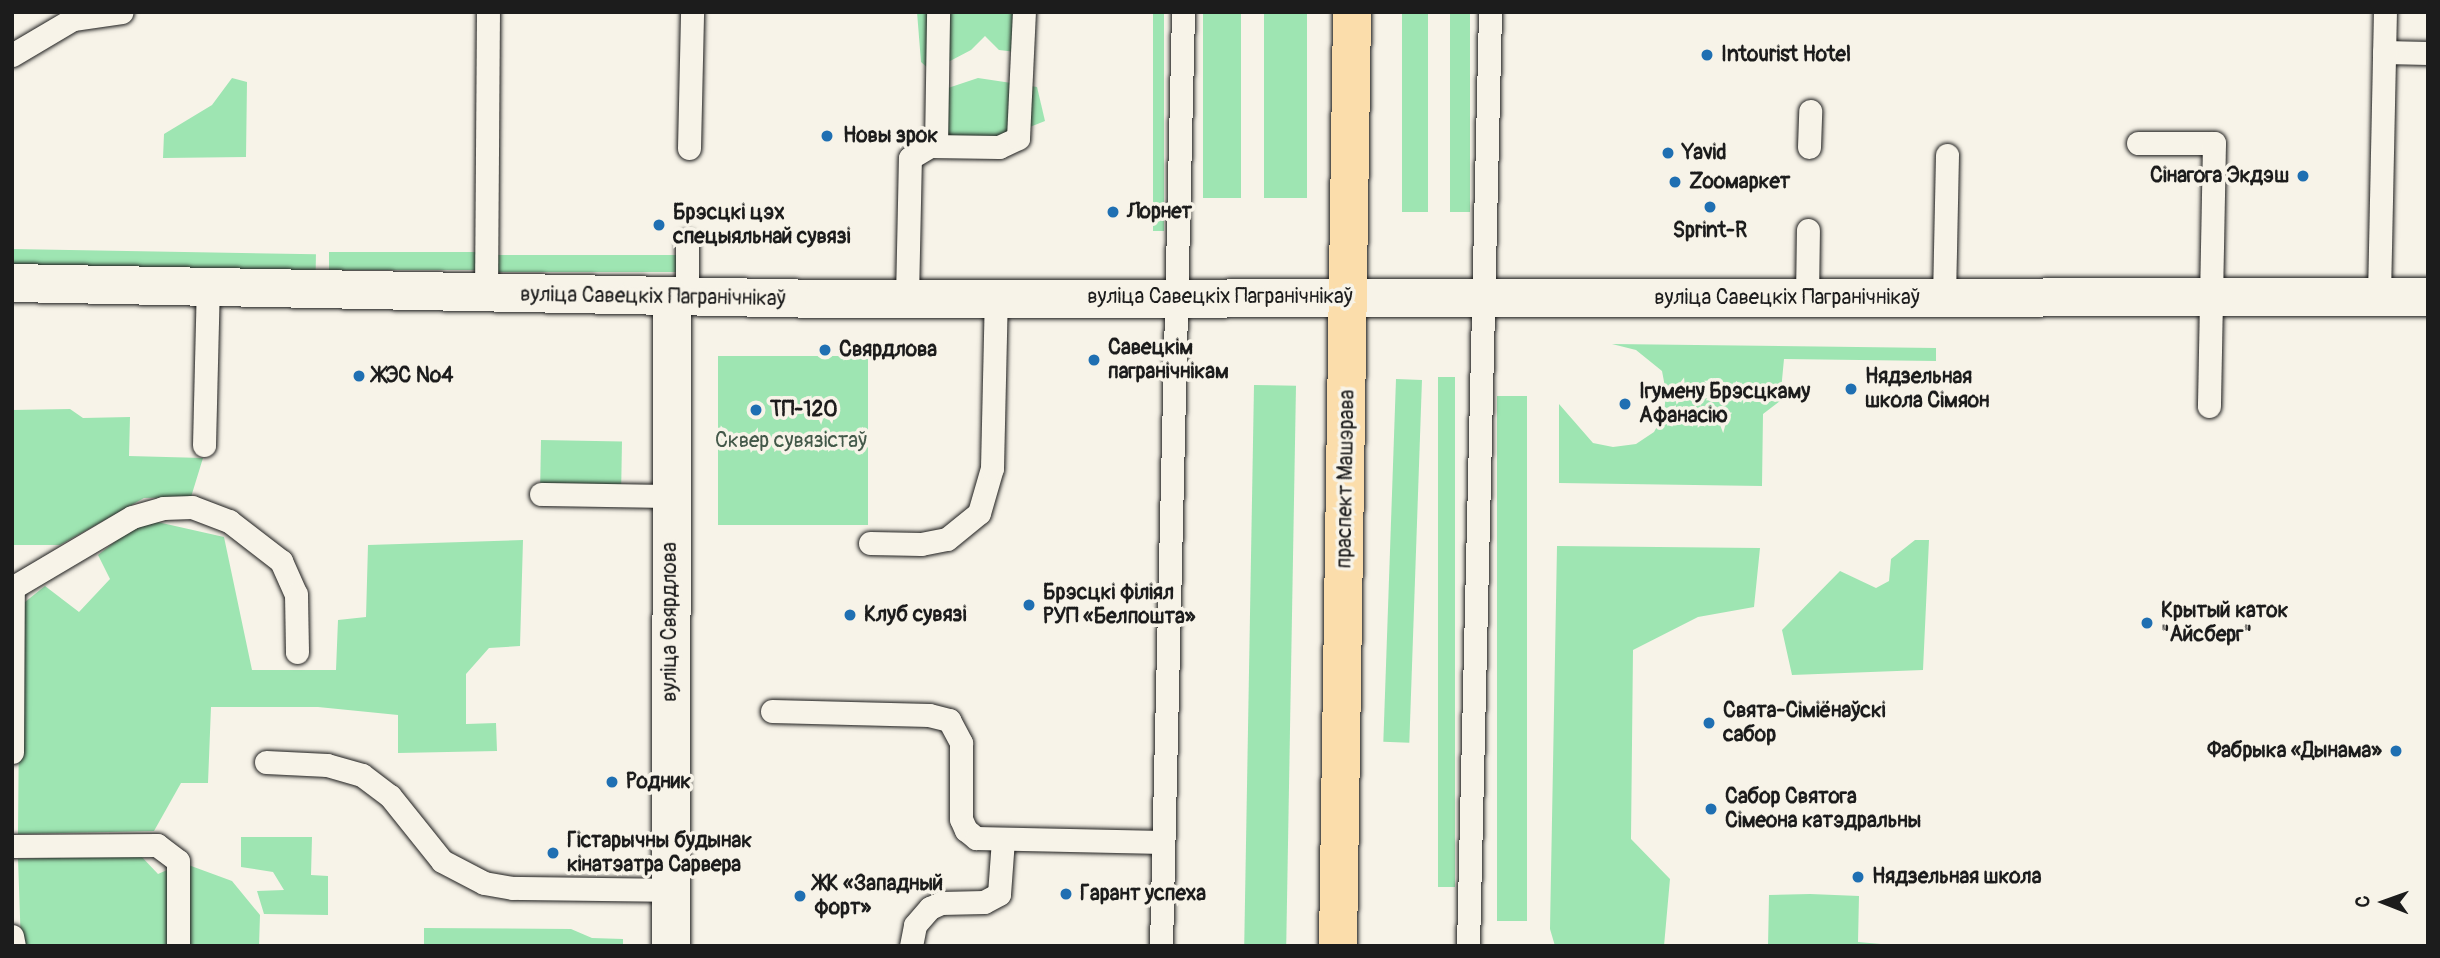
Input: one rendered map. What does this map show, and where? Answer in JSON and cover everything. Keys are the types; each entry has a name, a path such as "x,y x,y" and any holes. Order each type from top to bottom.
{"main road":[{"name":"праспект Машэрава","path":"1338,946 1352,12"}],"street":[{"name":"вуліца Савецкіх Пагранічнікаў","path":"12,283 208,285 486,295 679,298 2428,297"},
{"name":"вуліца Свярдлова","path":"671,946 671,496 679,298"}],"lane":[{"path":"12,55 73,19 122,12"},
{"path":"486,295 488,12"},
{"path":"689,148 692,12"},
{"path":"936,146 938,12"},
{"path":"906,298 908,165 914,153 936,146 999,147 1018,138 1024,12"},
{"path":"1161,946 1183,12"},
{"path":"1468,946 1490,12"},
{"path":"2379,296 2385,12"},
{"path":"2384,52 2428,53"},
{"path":"1809,147 1810,111"},
{"path":"2138,143 2214,143 2209,406"},
{"path":"1944,298 1947,155"},
{"path":"1807,298 1808,230"},
{"path":"679,298 687,241"},
{"path":"204,445 208,285"},
{"path":"870,543 921,544 947,539 970,525 982,507 992,468 996,298"},
{"path":"541,494 671,496"},
{"path":"12,752 13,588 132,517 163,508 192,508 229,521 281,561 296,594 297,652"},
{"path":"772,711 929,715 949,720 961,743 963,824 976,838 1163,842"},
{"path":"266,762 327,765 362,775 390,796 442,861 484,883 513,888 670,890"},
{"path":"911,946 915,925 930,908 984,902 999,894 1003,840"},
{"path":"12,846 157,845 178,861 178,946"},
{"path":"12,936 14,946"}],"green space":[{"path":"917,12 1028,12 1016,52 999,50 985,36 971,50 931,71 921,62"},
{"path":"1153,12 1164,12 1164,231 1153,231"},
{"path":"1203,12 1241,12 1241,198 1203,198"},
{"path":"1264,12 1307,12 1307,198 1264,198"},
{"path":"1402,12 1428,12 1428,212 1402,212"},
{"path":"1450,12 1470,12 1470,212 1450,212"},
{"path":"232,78 247,82 246,157 163,158 164,134 212,105"},
{"path":"978,78 1037,87 1045,121 992,142 933,143 930,94"},
{"path":"12,249 316,254 316,272 12,267"},
{"path":"329,252 481,252 481,270 329,270"},
{"path":"492,255 683,255 683,272 492,272"},
{"path":"1612,344 1936,348 1936,361 1784,359 1780,401 1763,414 1762,486 1559,483 1559,404 1593,443 1613,447 1636,444 1654,432 1664,414 1666,392 1662,371 1636,350"},
{"name":"Сквер сувязістаў","path":"718,356 868,356 868,525 718,525"},
{"path":"1438,377 1455,377 1455,887 1438,887"},
{"path":"1396,379 1422,380 1409,743 1383,742"},
{"path":"1254,385 1296,386 1286,946 1244,946"},
{"path":"1497,396 1527,396 1527,921 1497,921"},
{"path":"70,409 83,418 130,417 129,456 203,458 191,497 144,498 60,545 12,545 12,410"},
{"path":"541,440 622,441 621,484 540,483"},
{"path":"144,519 224,537 252,670 336,670 338,620 366,617 368,545 523,540 520,646 489,648 466,674 466,724 496,723 497,751 398,753 398,715 318,707 211,707 208,783 181,783 154,831 18,834 20,606 45,586 79,612 110,579 98,555"},
{"path":"1915,540 1929,540 1923,670 1792,675 1782,630 1840,571 1876,588 1889,581 1891,559"},
{"path":"1557,546 1760,548 1754,607 1698,617 1633,650 1631,839 1670,879 1664,946 1555,946 1550,929"},
{"path":"241,837 312,837 311,875 328,876 328,915 264,914 257,891 284,890 273,872 241,867"},
{"path":"140,855 158,874 183,863 232,881 260,915 259,946 21,946 18,859"},
{"path":"1769,895 1859,896 1858,942 1904,946 1768,946"},
{"path":"424,928 571,929 592,938 623,939 623,946 424,946"}],"place":[{"name":"Intourist Hotel","path":"1707,55"},
{"name":"Новы зрок","path":"827,136"},
{"name":"Yavid","path":"1668,153"},
{"name":"Сінагога Экдэш","path":"2303,176"},
{"name":"Zooмаркет","path":"1675,182"},
{"name":"Sprint-R","path":"1710,207"},
{"name":"Лорнет","path":"1113,212"},
{"name":"Брэсцкі цэх спецыяльнай сувязі","path":"659,225"},
{"name":"Свярдлова","path":"825,350"},
{"name":"Савецкім пагранічнікам","path":"1094,360"},
{"name":"ЖЭС №4","path":"359,376"},
{"name":"Нядзельная школа Сімяон","path":"1851,389"},
{"name":"Ігумену Брэсцкаму Афанасію","path":"1625,404"},
{"name":"ТП-120","path":"756,410"},
{"name":"Брэсцкі філіял РУП «Белпошта»","path":"1029,605"},
{"name":"Клуб сувязі","path":"850,615"},
{"name":"Крытый каток \"Айсберг\"","path":"2147,623"},
{"name":"Свята-Сіміёнаўскі сабор","path":"1709,723"},
{"name":"Фабрыка «Дынама»","path":"2396,751"},
{"name":"Родник","path":"612,782"},
{"name":"Сабор Святога Сімеона катэдральны","path":"1711,809"},
{"name":"Гістарычны будынак кінатэатра Сарвера","path":"553,853"},
{"name":"Нядзельная школа","path":"1858,877"},
{"name":"Гарант успеха","path":"1066,894"},
{"name":"ЖК «Западный форт»","path":"800,896"}]}
